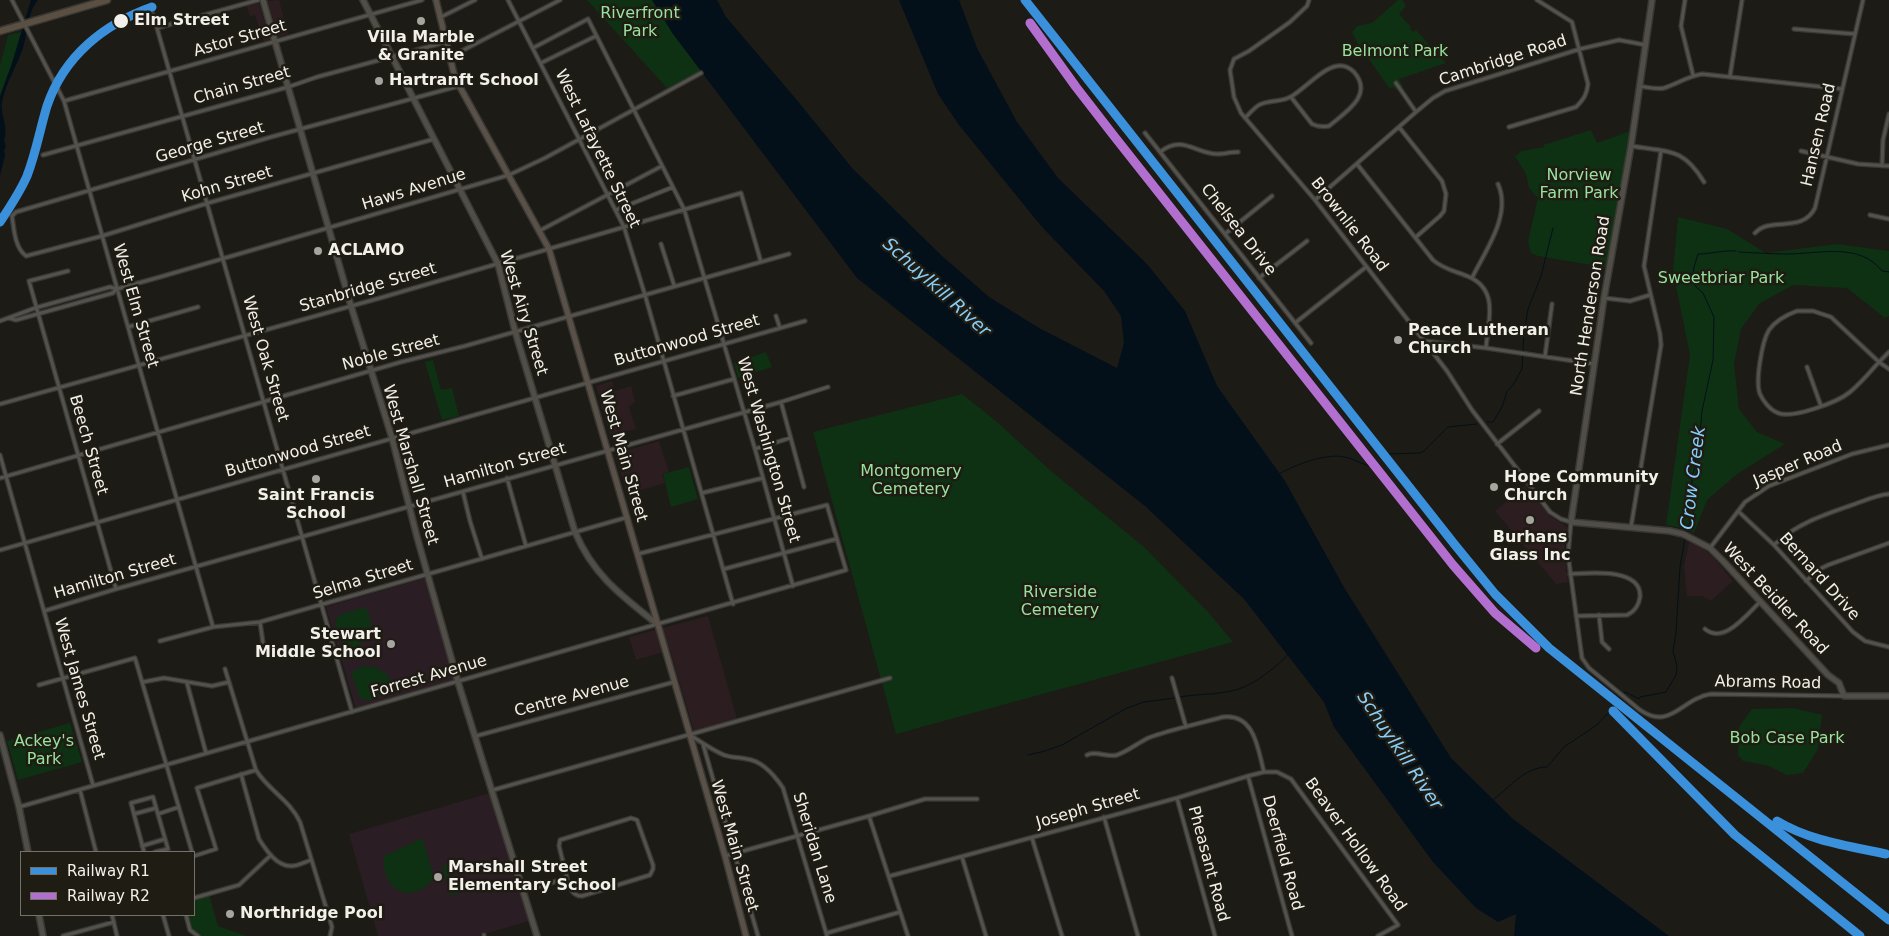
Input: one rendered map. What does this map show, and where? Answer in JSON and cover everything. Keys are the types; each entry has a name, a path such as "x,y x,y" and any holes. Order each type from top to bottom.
{"highway":[{"path":"0,31 107,0"}],"main road":[{"name":"West Main Street","path":"436,0 442,17 449,58 454,74 549,249 628,517 746,936"}],"street":[{"name":"West Elm Street","path":"12,0 64,101 213,627"},
{"path":"157,28 258,0"},
{"name":"West Marshall Street","path":"263,0 350,306 392,438 417,538 458,682 538,936"},
{"name":"West Airy Street","path":"363,0 498,264 555,466 582,549 598,573 618,592 658,624"},
{"name":"Astor Street","path":"64,101 422,0"},
{"path":"442,17 475,0"},
{"name":"West Lafayette Street","path":"508,0 624,226 646,295 663,361 733,604"},
{"path":"449,58 560,0"},
{"name":"Brownlie Road","path":"1309,0 1307,6 1290,22 1232,62 1230,70 1234,97 1238,107 1245,118 1314,200 1424,341 1447,371 1465,401 1550,512 1561,519 1571,522"},
{"path":"1509,128 1576,107 1584,100 1587,92 1588,84 1572,22 1537,0"},
{"name":"North Henderson Road","path":"1576,616 1568,555 1571,522 1604,298 1631,146 1652,0"},
{"path":"1685,0 1682,30 1693,75"},
{"path":"1730,76 1742,0"},
{"name":"Hansen Road","path":"1755,233 1761,228 1798,222 1811,215 1816,204 1863,0"},
{"name":"West Oak Street","path":"153,14 352,712"},
{"name":"West Washington Street","path":"533,48 588,20 684,209 755,449 793,586"},
{"path":"1794,29 1855,34"},
{"path":"541,64 596,36"},
{"name":"Cambridge Road","path":"1314,200 1416,112 1445,91 1580,49 1619,40 1646,45"},
{"name":"Chain Street","path":"43,155 288,87 316,77 447,42"},
{"path":"1245,118 1261,104 1282,101 1291,97 1328,69 1338,66 1347,66 1351,69 1362,90 1357,103 1329,126 1325,127 1312,124 1291,97"},
{"name":"Haws Avenue","path":"9,318 16,320 112,293 117,289 509,175 634,111 701,74"},
{"path":"1639,86 1664,88 1693,75 1730,76 1842,88"},
{"path":"1396,83 1416,112"},
{"name":"George Street","path":"26,256 19,250 13,214 89,190 196,161 413,97 460,86"},
{"path":"1882,166 1889,114"},
{"path":"1399,127 1442,181 1446,194 1444,211 1416,237"},
{"name":"Chelsea Drive","path":"1145,133 1310,343"},
{"name":"Kohn Street","path":"26,256 102,236 208,203 434,139"},
{"path":"1160,152 1176,144 1217,154 1238,152"},
{"path":"1631,146 1674,152 1688,161 1704,182"},
{"path":"1631,527 1661,345 1660,334 1644,272 1644,262 1661,151"},
{"path":"1800,151 1868,166 1889,166"},
{"path":"1357,164 1433,260 1439,265 1472,278 1483,287 1491,305 1486,348"},
{"path":"539,231 662,166"},
{"path":"1472,278 1495,234 1502,193 1498,184"},
{"path":"616,210 673,187"},
{"name":"Stanbridge Street","path":"0,404 498,264 741,193 761,262"},
{"path":"1225,234 1272,196"},
{"path":"1870,215 1889,219"},
{"path":"1259,278 1307,240"},
{"path":"661,244 674,286"},
{"name":"Noble Street","path":"0,478 789,254"},
{"path":"1295,323 1366,267"},
{"name":"Beech Street","path":"68,271 29,281 116,589"},
{"name":"Haws Avenue","path":"0,321 14,314 110,287 117,289"},
{"path":"1604,298 1630,301 1650,295"},
{"path":"78,296 80,302"},
{"path":"1545,356 1552,304"},
{"path":"128,327 198,306"},
{"path":"1889,352 1879,362 1850,392 1842,398 1805,412 1788,415 1778,413 1771,408 1758,387 1764,339 1775,323 1797,311 1813,311 1831,317 1879,362 1889,369"},
{"path":"776,316 780,328"},
{"name":"Buttonwood Street","path":"0,550 805,321"},
{"path":"1424,341 1594,364"},
{"path":"1807,367 1821,406"},
{"path":"673,396 734,379"},
{"name":"Hamilton Street","path":"44,611 507,478 683,430 828,387"},
{"path":"780,402 804,487"},
{"path":"1497,444 1540,411"},
{"path":"755,449 790,438"},
{"name":"Jasper Road","path":"1710,548 1738,510 1753,495 1769,486 1853,454 1889,445"},
{"name":"West James Street","path":"0,455 93,785"},
{"path":"507,478 526,546"},
{"path":"702,493 763,478"},
{"path":"463,492 482,559"},
{"path":"1774,545 1786,534 1802,524 1889,494"},
{"path":"638,554 827,505 836,539 724,569"},
{"name":"Bernard Drive","path":"1738,510 1774,545 1856,635 1865,641 1889,647"},
{"name":"Selma Street","path":"160,641 213,627 260,622 628,517"},
{"name":"West Beidler Road","path":"1571,522 1670,531 1685,535 1710,548 1828,675 1839,683 1844,696"},
{"name":"Forrest Avenue","path":"19,807 733,604 846,570 836,539"},
{"path":"1806,581 1813,574 1828,565 1889,543"},
{"path":"1570,574 1596,572 1625,576 1636,584 1639,590 1640,598 1637,606 1630,614 1619,616 1576,616"},
{"path":"1705,628 1709,632 1728,630 1736,625 1760,602"},
{"path":"1599,615 1602,642 1609,649"},
{"name":"Abrams Road","path":"1576,616 1583,661 1647,715 1660,718 1671,715 1697,698 1711,694 1844,696"},
{"path":"260,622 264,650 268,657"},
{"path":"39,685 135,658 192,851"},
{"path":"225,669 256,770 262,781 285,800 296,813 332,927 330,936"},
{"path":"143,682 164,678 212,686 230,682"},
{"path":"493,790 890,678"},
{"path":"1172,678 1186,727"},
{"name":"Centre Avenue","path":"476,736 674,682"},
{"path":"188,683 206,754"},
{"path":"1844,696 1889,696"},
{"path":"1087,755 1094,753 1105,756 1118,754 1147,739 1227,717 1236,718 1244,722 1253,732 1264,772"},
{"name":"Sheridan Lane","path":"690,734 724,755 756,762 771,773 783,788 827,934"},
{"path":"0,735 19,807 28,851"},
{"path":"702,743 758,936"},
{"path":"195,856 216,849 197,788 256,770"},
{"name":"Joseph Street","path":"890,876 1178,798 1264,772 1277,772 1291,779"},
{"path":"241,774 259,839 271,855 291,866 311,860"},
{"name":"Deerfield Road","path":"1248,776 1292,936"},
{"name":"Beaver Hollow Road","path":"1291,779 1398,925 1378,936"},
{"path":"80,790 96,851"},
{"path":"144,851 130,803 153,797 168,849 159,851"},
{"path":"725,856 926,798 976,799"},
{"name":"Pheasant Road","path":"1178,798 1215,936"},
{"path":"158,814 179,807"},
{"path":"134,814 156,808"},
{"path":"869,816 908,936"},
{"path":"1104,817 1138,936"},
{"path":"628,818 637,820 653,865 650,875 582,896 575,895 572,892 567,878 559,846 560,840 628,818"},
{"path":"142,846 165,838"},
{"path":"1032,838 1062,936"},
{"path":"195,898 239,885 271,855"},
{"path":"962,856 986,936"},
{"path":"523,891 567,878"},
{"path":"827,934 901,912"},
{"path":"39,916 43,936"},
{"path":"112,916 117,936"},
{"path":"163,916 169,936"},
{"path":"186,916 190,930 198,936"},
{"path":"63,936 114,922"}],"shaded area":[{"path":"279,0 288,34 278,37 268,1"},
{"path":"259,3 270,40 264,42 255,15 250,17 247,6"},
{"path":"612,381 615,391 631,386 635,402 629,407 636,429 610,435 596,386"},
{"path":"659,441 669,472 662,474 665,483 627,494 615,454"},
{"path":"1525,486 1550,516 1567,527 1564,551 1568,582 1556,584 1495,511"},
{"path":"1689,542 1701,547 1714,558 1733,581 1711,601 1702,596 1687,596 1684,567"},
{"name":"Stewart Middle School","path":"426,578 456,680 356,709 326,607"},
{"path":"708,616 737,719 694,731 670,650 636,660 629,637"},
{"name":"Marshall Street Elementary School","path":"490,793 529,921 478,936 378,936 349,834"}],"green space":[{"name":"Riverfront Park","path":"587,0 652,0 673,34 702,71 667,88"},
{"name":"Belmont Park","path":"1398,0 1402,0 1406,6 1399,14 1411,27 1410,29 1413,32 1416,30 1446,63 1399,79 1403,87 1398,90 1392,87 1390,89 1358,44 1352,32 1357,26 1372,23"},
{"path":"22,32 0,104 0,65 8,35"},
{"name":"Norview Farm Park","path":"1591,130 1597,143 1633,130 1609,268 1538,256 1531,253 1528,241 1538,198 1529,188 1526,174 1515,156 1522,151 1544,147 1543,145"},
{"name":"Sweetbriar Park","path":"1678,217 1727,229 1766,253 1837,244 1889,251 1889,316 1885,318 1847,288 1793,285 1759,304 1741,329 1734,364 1739,409 1757,432 1785,444 1737,474 1707,500 1694,533 1666,525 1690,355 1673,271"},
{"path":"766,352 772,367 738,378 734,363"},
{"path":"433,360 441,390 452,388 459,416 442,420 425,362"},
{"name":"Riverside Cemetery","path":"962,394 996,421 1051,471 1144,547 1208,612 1233,642 896,734 813,432"},
{"path":"689,467 698,499 671,507 663,474"},
{"path":"365,607 371,622 369,635 360,645 344,649 335,623 339,615"},
{"path":"366,666 377,668 385,673 391,680 394,691 368,701 360,698 351,673 358,668"},
{"name":"Bob Case Park","path":"1793,708 1822,715 1818,749 1803,773 1787,775 1769,766 1743,761 1738,755 1739,727 1752,709"},
{"name":"Ackey's Park","path":"70,723 82,762 18,780 7,741"},
{"path":"420,839 423,840 434,878 425,887 416,892 407,893 399,891 392,886 387,878 384,868 384,856"},
{"path":"451,863 459,893 451,896 442,866"},
{"path":"209,894 218,926 246,936 198,936 190,930 186,916 195,916 195,898"}],"water":[{"path":"31,0 38,0 34,5 23,48 2,102 6,147 0,176 0,96"},
{"name":"Schuylkill River","path":"652,0 717,0 726,17 852,168 942,256 989,297 1039,328 1117,368 1124,343 1121,316 1104,291 1042,227 959,125 938,94 899,0 959,0 977,48 1017,122 1058,178 1147,264 1185,311 1217,386 1285,481 1345,589 1451,758 1513,819 1669,936 1514,936 1516,914 1498,922 1476,908 1433,862 1334,727 1324,702 1244,599 1145,506 857,278 673,34"}],"waterway":[{"path":"1487,422 1493,422 1502,407 1507,391 1513,385 1522,369 1524,333 1528,309 1541,276 1553,228"},
{"name":"Crow Creek","path":"1686,534 1693,512 1692,481 1702,411 1713,360 1714,317 1703,293 1692,280 1694,267 1698,254 1736,251"},
{"name":"Crow Creek","path":"1739,252 1784,254 1852,253 1863,256 1882,271 1889,272"},
{"path":"1388,454 1420,453 1448,427 1477,424"},
{"path":"1279,474 1319,458 1337,456 1370,466"},
{"name":"Crow Creek","path":"1619,699 1625,692 1639,699 1640,697 1666,692 1676,675 1677,666 1673,651 1680,567 1685,538"},
{"path":"1179,697 1220,693 1243,687 1267,673 1288,655"},
{"path":"1028,755 1062,745 1127,708 1144,702 1175,698"},
{"name":"Crow Creek","path":"1494,799 1525,774 1532,770 1547,767 1564,747 1597,725 1610,711"}],"rail line":[{"name":"R1","path":"1025,0 1495,594 1549,648 1889,920"},
{"name":"R1","path":"0,222 27,176 47,106 54,88 64,72 75,57 102,33 134,14 152,7"},
{"name":"R2","path":"1030,23 1114,136 1453,565 1495,613 1536,648"},
{"name":"R1","path":"1613,711 1735,835 1860,936"},
{"name":"R1","path":"1777,821 1816,838 1886,854"}],"place":[{"name":"Elm Street","path":"121,21"},
{"name":"Villa Marble & Granite","path":"421,21"},
{"name":"Hartranft School","path":"379,81"},
{"name":"ACLAMO","path":"318,251"},
{"name":"Peace Lutheran Church","path":"1398,340"},
{"name":"Saint Francis School","path":"316,479"},
{"name":"Hope Community Church","path":"1494,487"},
{"name":"Burhans Glass Inc","path":"1530,520"},
{"name":"Stewart Middle School","path":"391,644"},
{"name":"Marshall Street Elementary School","path":"438,877"},
{"name":"Northridge Pool","path":"230,914"}],"park label":[{"name":"Montgomery Cemetery","path":"911,481"}]}
